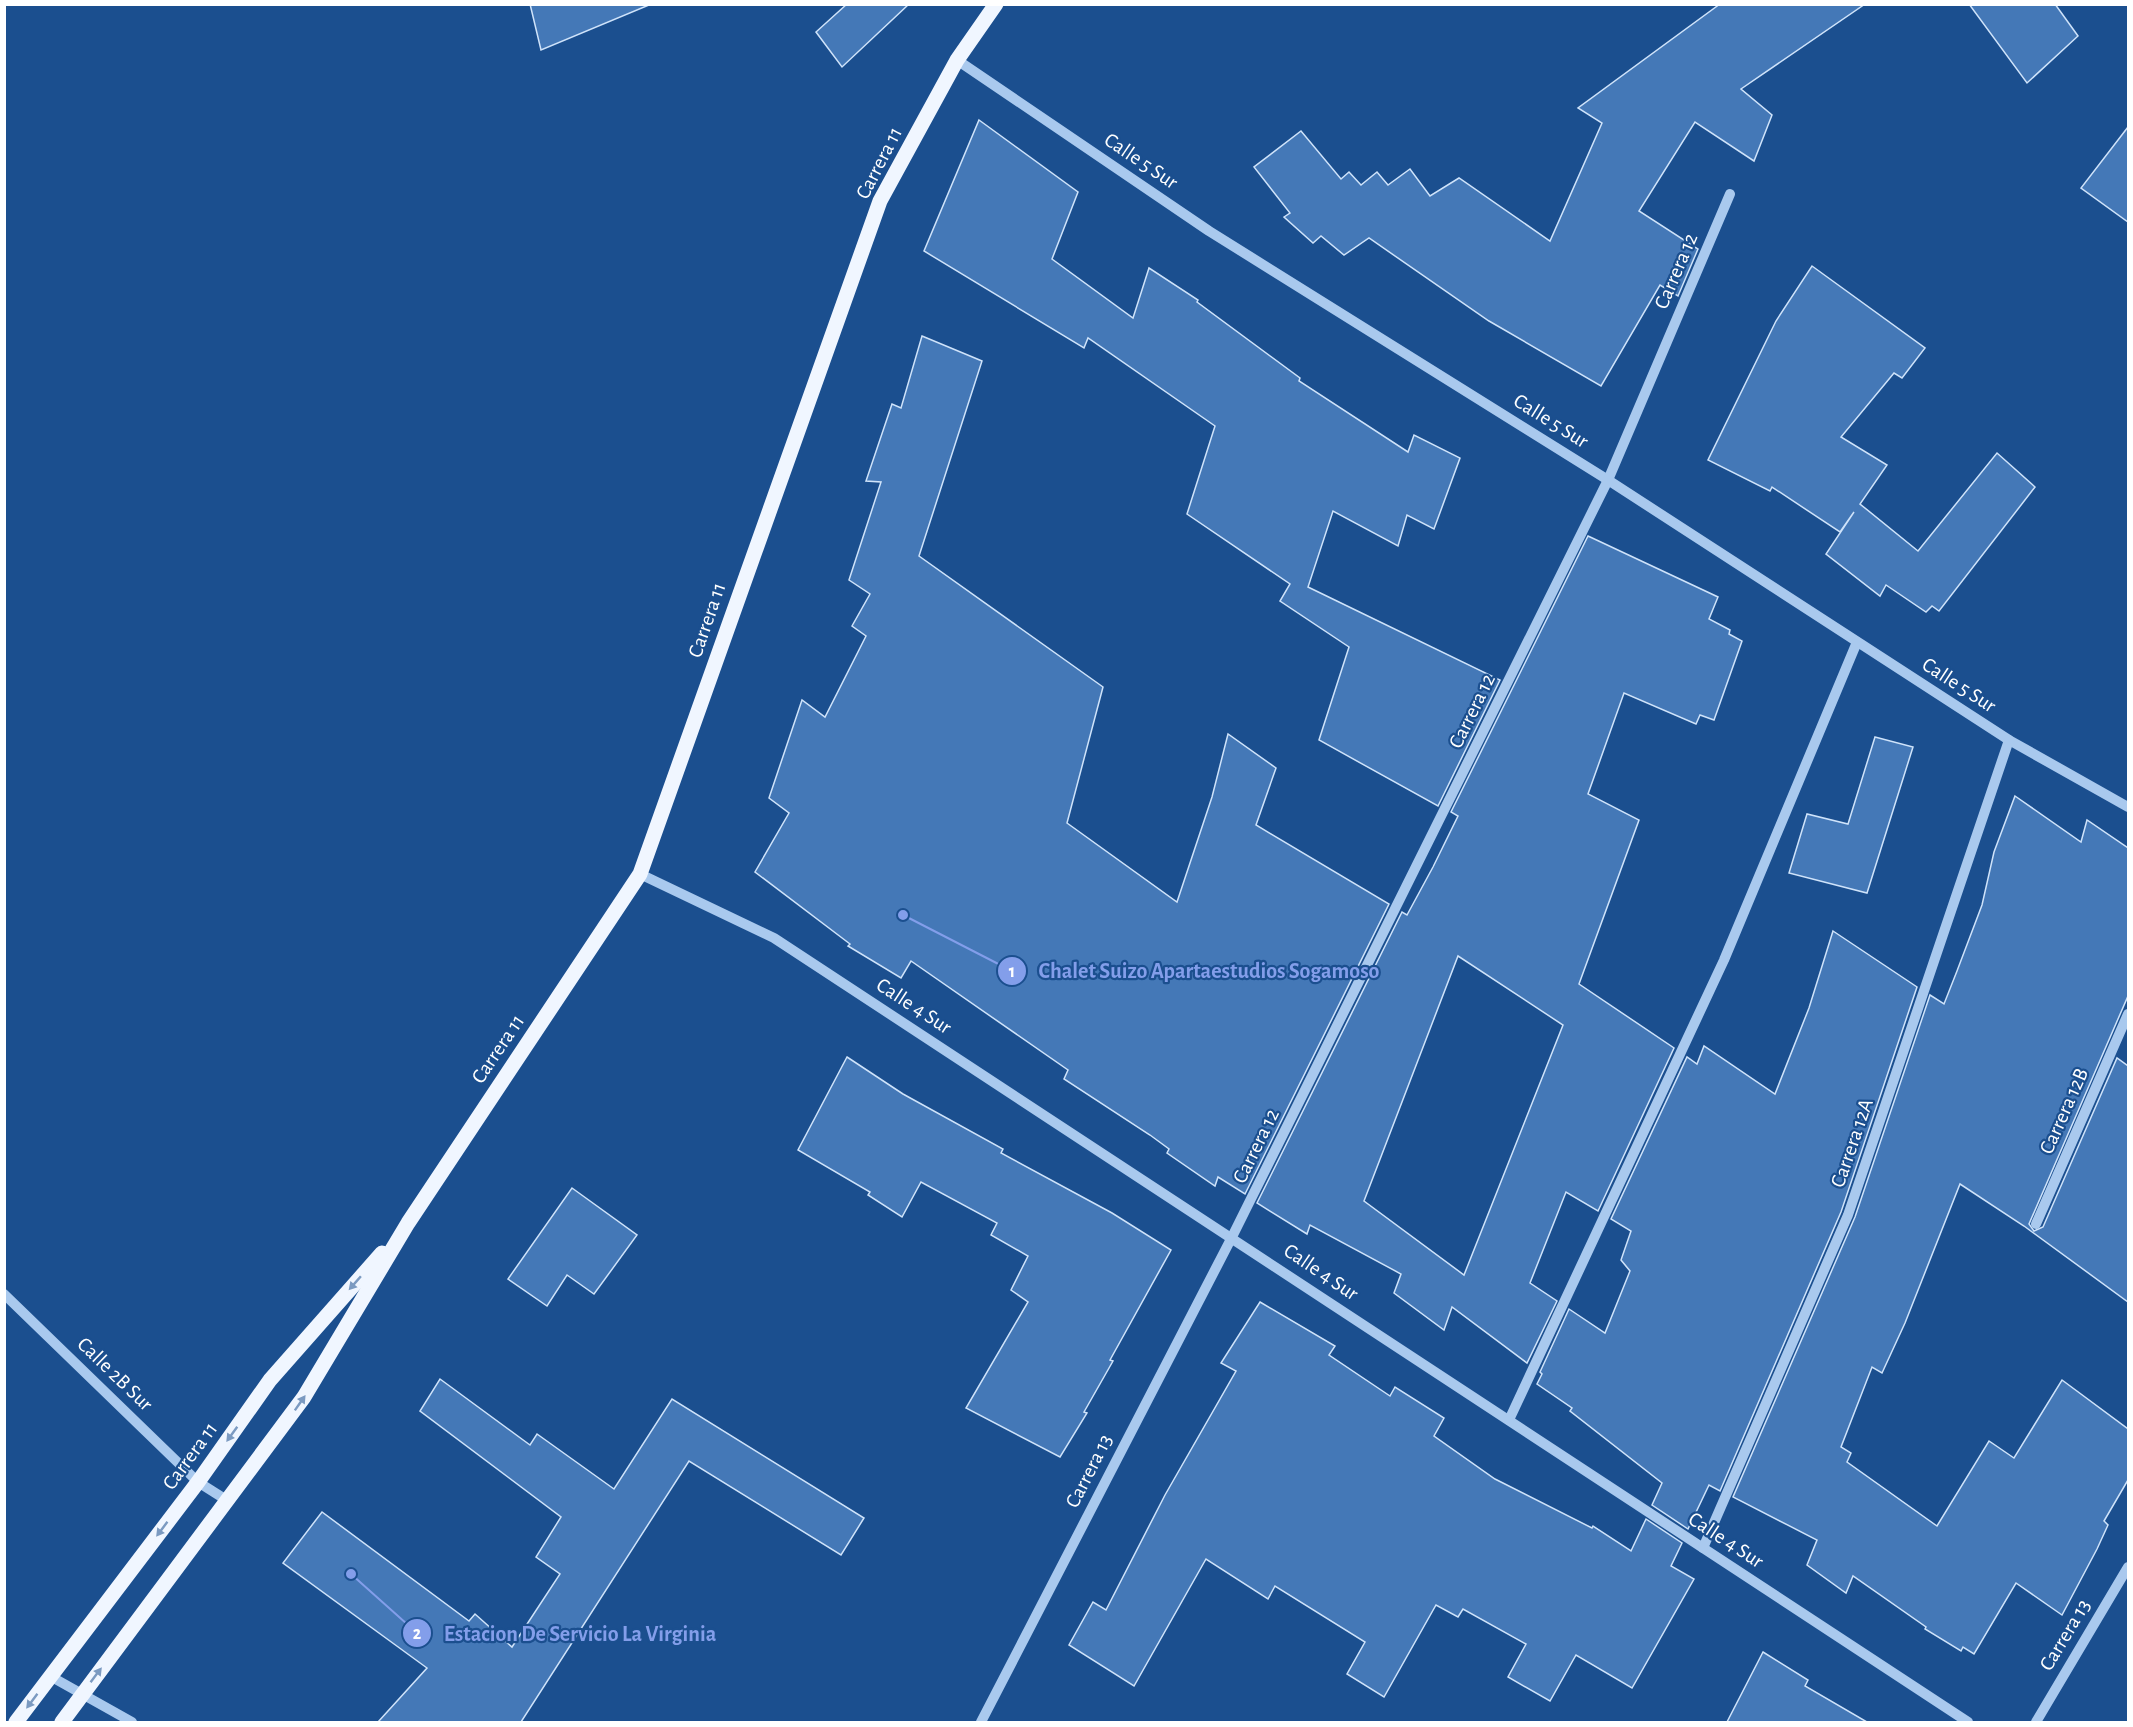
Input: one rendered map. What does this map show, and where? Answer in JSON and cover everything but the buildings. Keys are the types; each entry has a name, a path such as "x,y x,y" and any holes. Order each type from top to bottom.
{"main road":[{"name":"Carrera 11","path":"62,1722 304,1397 408,1223 640,874 880,201 957,60 996,4"},
{"name":"Carrera 11","path":"16,1722 198,1482 270,1380 408,1223"}],"street":[{"name":"Calle 5 Sur","path":"957,60 1209,231 1608,480 2009,740 2128,807"},
{"name":"Carrera 12","path":"1232,1237 1608,480 1730,194"},
{"path":"1509,1420 1724,960 1857,642"},
{"name":"Carrera 12A","path":"1703,1548 1848,1215 2009,740"},
{"name":"Calle 4 Sur","path":"640,874 774,938 1968,1722"},
{"name":"Carrera 12B","path":"2036,1224 2128,1014"},
{"name":"Carrera 13","path":"981,1722 1232,1237"},
{"name":"Calle 2B Sur","path":"4,1294 198,1482 228,1501"},
{"name":"Carrera 13","path":"2036,1722 2128,1567"},
{"path":"50,1676 132,1722"}],"place":[{"name":"Chalet Suizo Apartaestudios Sogamoso","path":"903,915"},
{"name":"Estacion De Servicio La Virginia","path":"351,1574"}]}
